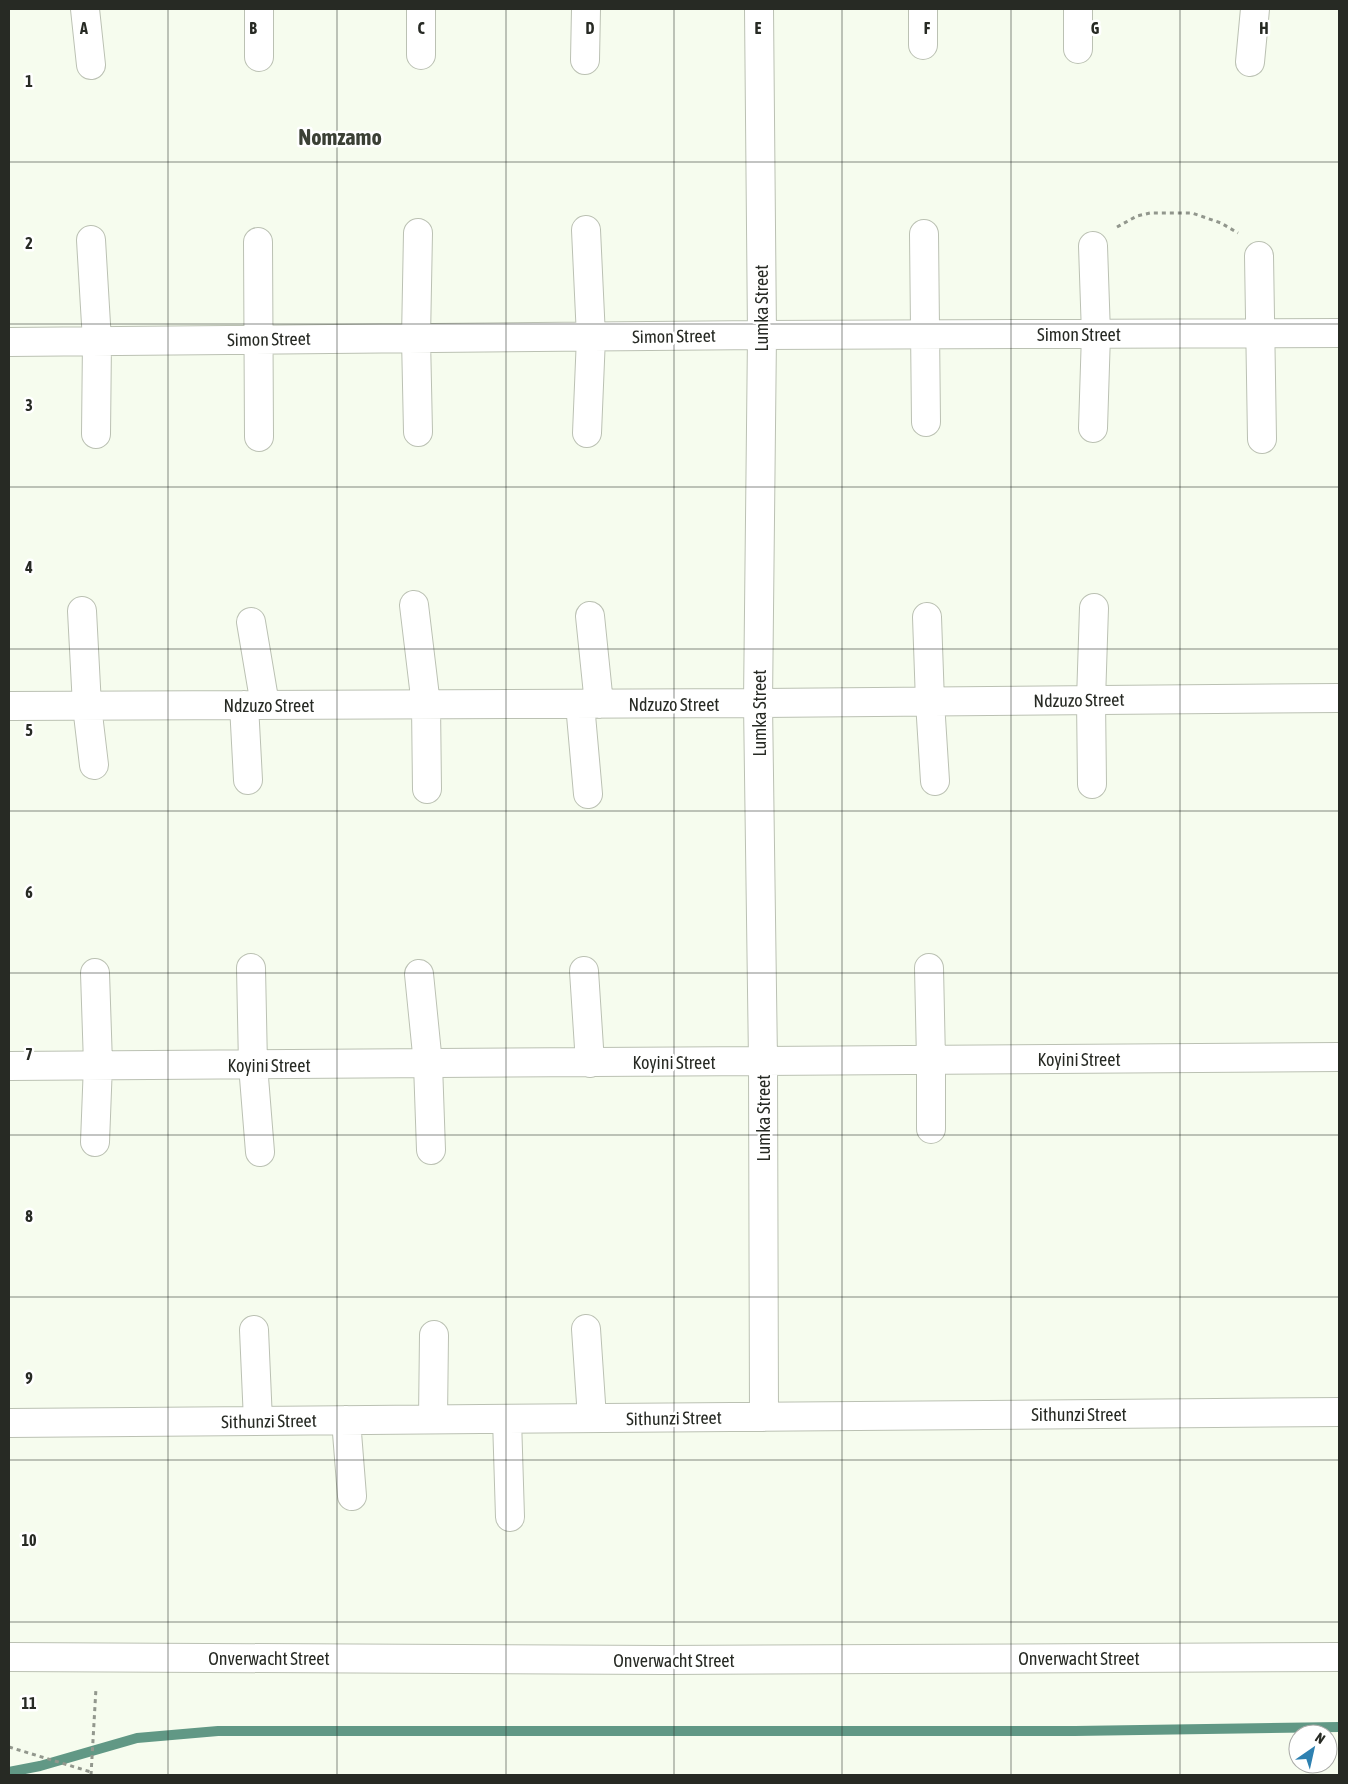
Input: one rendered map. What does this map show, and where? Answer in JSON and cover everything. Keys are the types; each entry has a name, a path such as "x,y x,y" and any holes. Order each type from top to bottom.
{"street":[{"path":"85,9 91,65"},
{"path":"258,9 259,58"},
{"path":"421,9 421,55"},
{"path":"585,60 586,9"},
{"name":"Lumka Street","path":"759,9 762,335 758,703 764,1417"},
{"path":"923,9 923,45"},
{"path":"1078,9 1078,49"},
{"path":"1250,62 1255,9"},
{"path":"586,230 590,337 587,434"},
{"path":"418,233 416,338 418,432"},
{"path":"924,234 926,422"},
{"path":"92,240 97,341 96,434"},
{"path":"258,242 259,437"},
{"path":"1093,246 1096,334 1093,428"},
{"path":"1259,256 1262,439"},
{"name":"Simon Street","path":"9,342 762,335 1339,333"},
{"path":"414,605 426,704 427,789"},
{"path":"1092,784 1091,700 1094,608"},
{"path":"82,611 87,706 94,765"},
{"path":"588,794 590,616"},
{"path":"927,617 930,702 936,781"},
{"path":"248,780 254,705 251,622"},
{"name":"Ndzuzo Street","path":"9,706 930,702 1339,698"},
{"path":"251,968 253,1065 260,1152"},
{"path":"929,968 930,1129"},
{"path":"584,970 590,1063"},
{"path":"95,973 98,1064 95,1142"},
{"path":"419,974 428,1064 431,1150"},
{"name":"Koyini Street","path":"9,1066 1339,1057"},
{"path":"586,1329 592,1418"},
{"path":"254,1330 258,1422"},
{"path":"433,1419 434,1335"},
{"name":"Sithunzi Street","path":"9,1424 1339,1412"},
{"path":"507,1419 510,1517"},
{"path":"346,1420 352,1496"},
{"name":"Onverwacht Street","path":"9,1657 674,1660 1339,1657"}],"path":[{"path":"1093,246 1108,232 1137,216 1150,212 1192,213 1221,223 1244,237 1259,256"},
{"path":"9,1747 92,1774 98,1657"}],"waterway":[{"path":"9,1772 40,1766 137,1738 218,1731 1075,1731 1339,1727"}],"district":[{"name":"Nomzamo","path":"340,137"}]}
